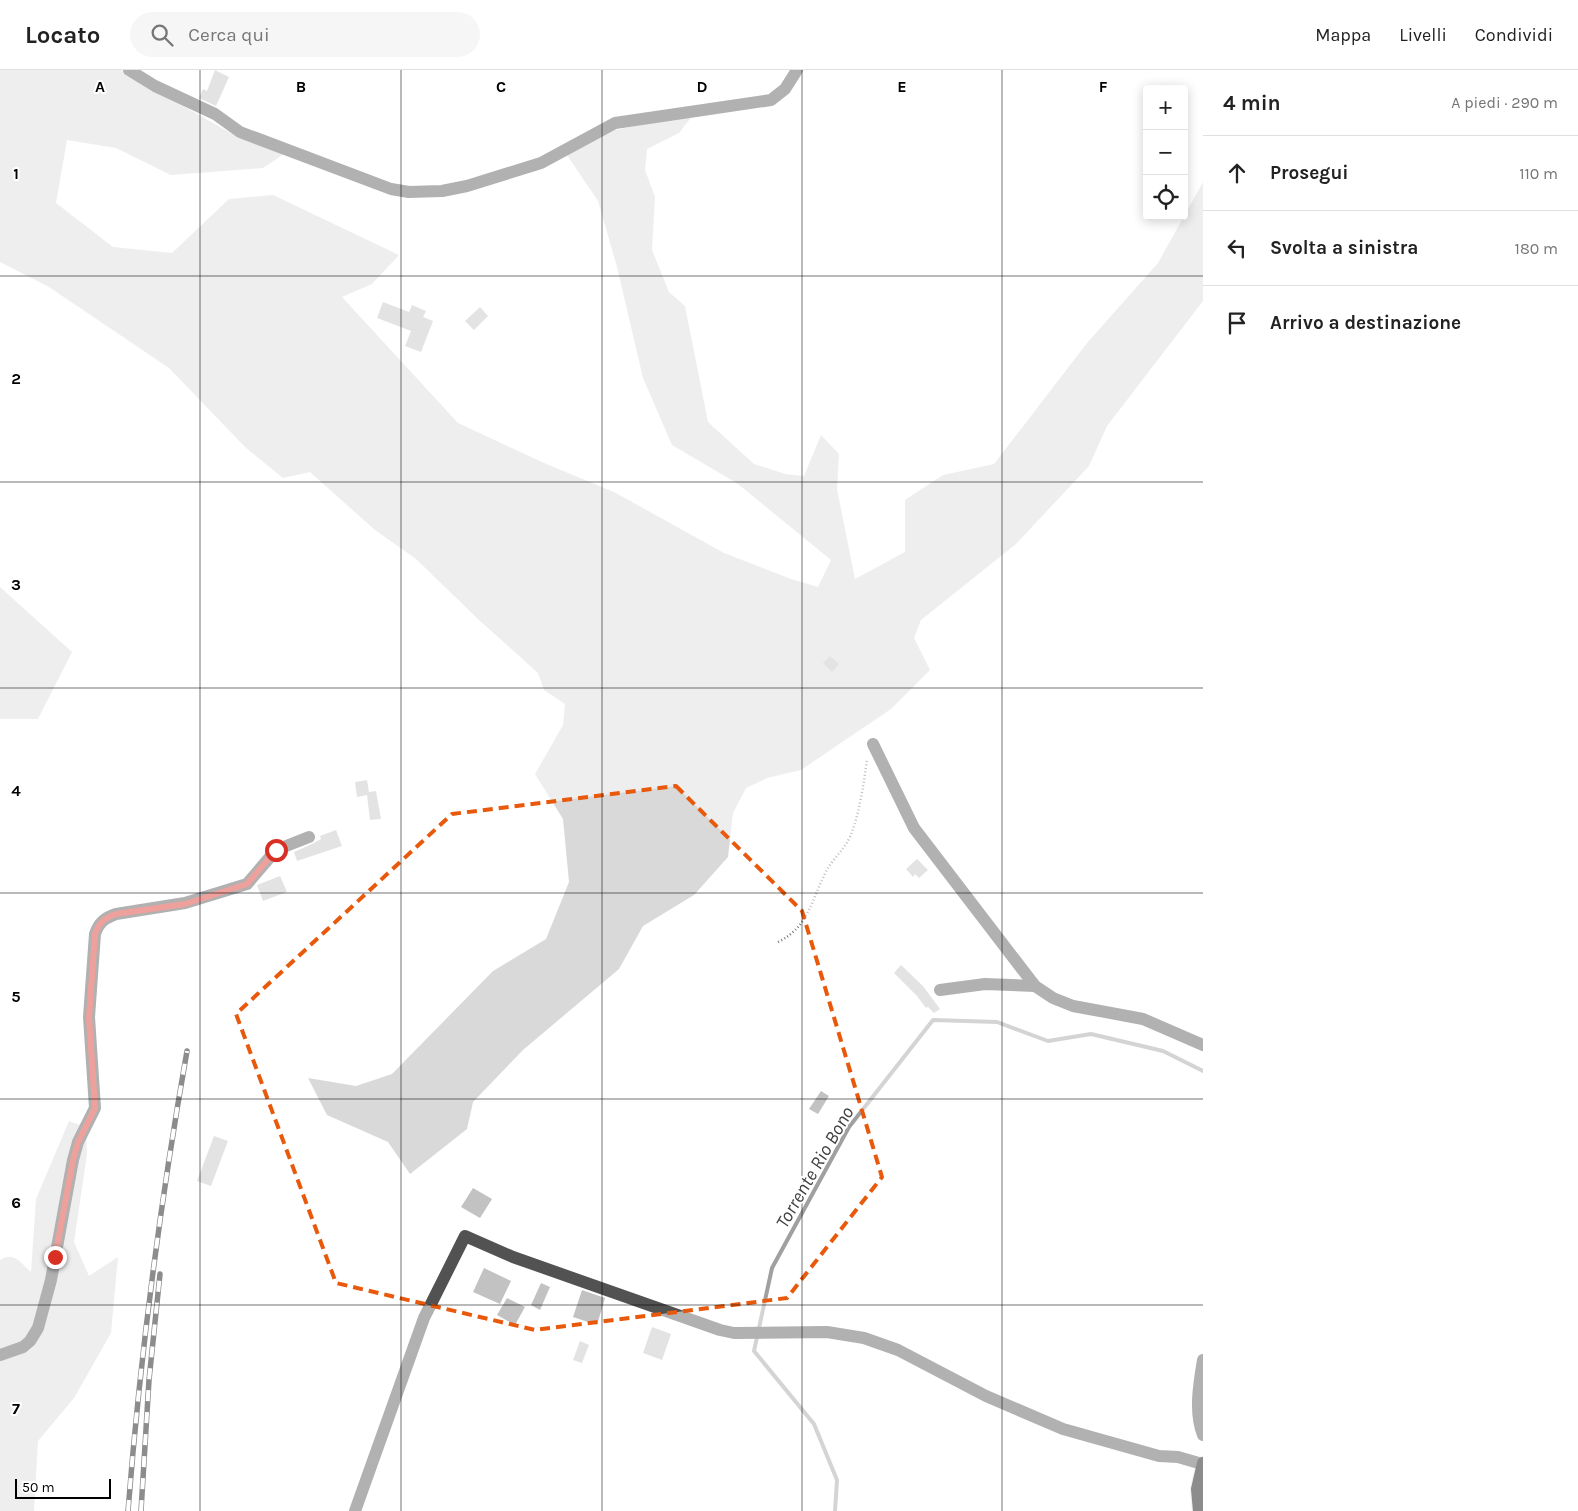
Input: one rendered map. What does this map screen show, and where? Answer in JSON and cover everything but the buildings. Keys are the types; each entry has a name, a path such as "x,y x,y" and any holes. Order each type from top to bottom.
{"main road":[{"path":"1199,1511 1197,1489 1203,1464"}],"street":[{"path":"129,70 155,86 214,114 240,132 391,189 409,192 442,191 467,186 541,163 615,124 771,100 785,90 797,70"},
{"path":"873,744 914,828 1035,986 1053,998 1072,1006 1143,1019 1203,1045"},
{"path":"0,1355 23,1347 30,1341 38,1328 51,1280 73,1160 78,1142 95,1108 89,1017 95,934 98,926 105,918 116,914 185,904 247,884 276,850 309,837"},
{"path":"940,990 985,984 1035,986"},
{"path":"355,1511 424,1318 465,1236 513,1257 734,1333 827,1332 864,1338 898,1350 986,1396 1063,1429 1158,1456 1178,1457 1203,1464"},
{"path":"1203,1360 1198,1391 1200,1426 1203,1435"}],"path":[{"path":"778,942 791,935 800,925 834,858 846,845 860,795 868,751 873,744"}],"highlighted area":[{"path":"676,786 802,911 882,1177 787,1298 535,1330 336,1283 236,1014 452,814"}],"shaded area":[{"path":"0,70 120,70 236,136 284,154 263,168 171,175 116,148 67,140 56,203 113,247 172,253 229,199 273,195 399,255 372,284 342,297 458,423 544,463 614,492 724,553 791,579 818,587 831,560 738,484 672,445 643,378 617,267 598,201 567,155 610,131 693,115 679,133 647,149 645,170 655,197 652,250 669,292 685,306 708,422 754,464 785,474 804,476 821,435 839,454 837,489 855,579 905,552 905,500 943,475 994,464 1087,343 1158,263 1182,220 1188,220 1188,209 1203,182 1203,301 1107,426 1089,466 1016,544 921,620 914,638 930,670 891,709 801,770 767,778 746,788 733,813 728,857 694,895 643,926 619,969 523,1050 473,1102 467,1129 410,1174 388,1142 327,1115 308,1078 356,1086 392,1074 493,971 546,939 569,882 563,819 535,774 563,725 565,704 544,690 538,673 479,620 416,559 375,530 310,472 283,478 246,448 169,368 49,287 0,262"},
{"path":"0,587 72,652 38,719 0,719"},
{"path":"69,1121 86,1127 87,1154 74,1242 89,1276 118,1257 111,1333 74,1398 38,1441 34,1511 0,1511 0,1260 14,1257 31,1272 36,1199"}],"waterway":[{"name":"Torrente Rio Bono","path":"835,1511 837,1480 814,1424 754,1351 772,1268 849,1127 933,1020 997,1022 1048,1041 1091,1034 1163,1051 1203,1071"}],"railway":[{"path":"128,1511 138,1396 152,1281 187,1051"},
{"path":"141,1511 149,1380 160,1274"}],"route":[{"path":"55,1257 73,1160 78,1142 86,1130 95,1108 89,1017 95,934 98,926 105,918 116,914 185,904 247,884 276,850"}]}
